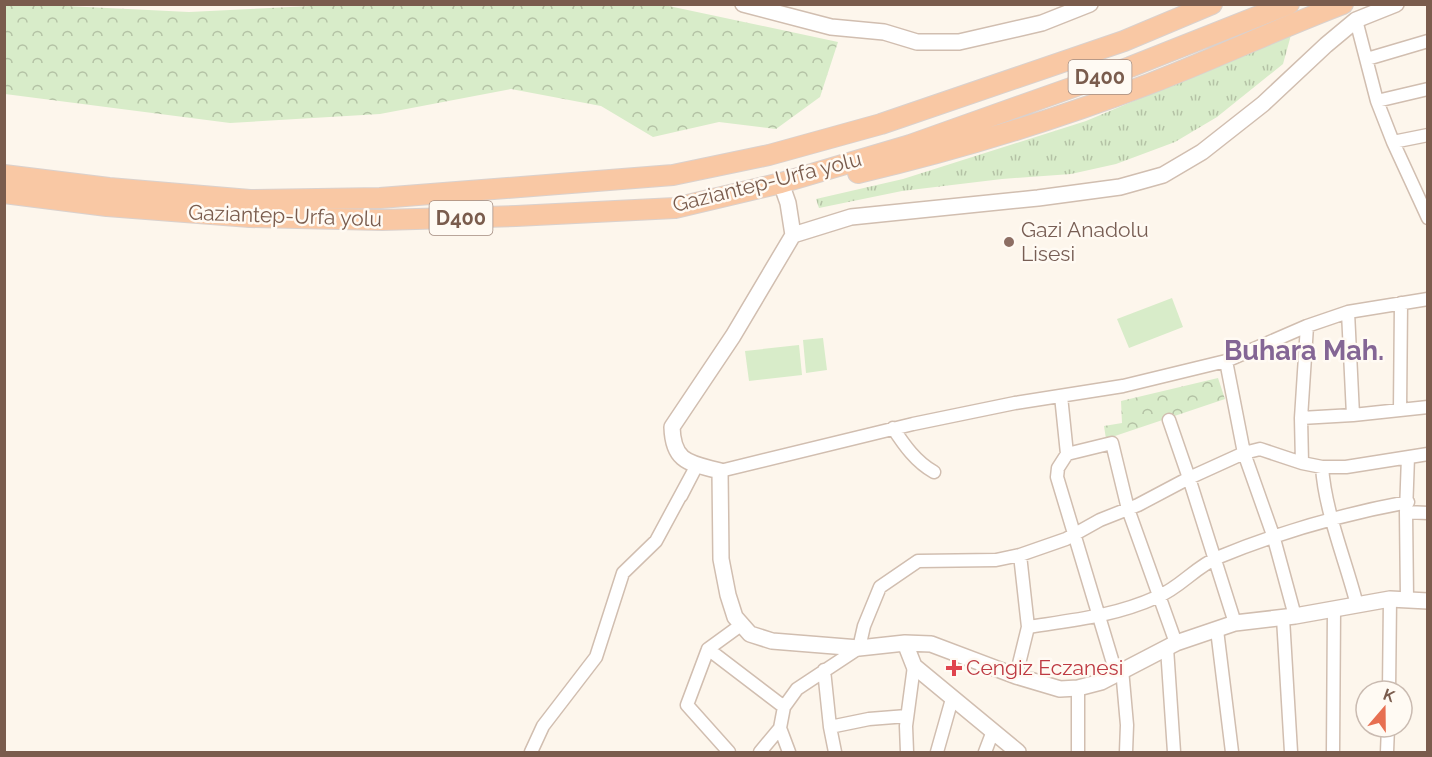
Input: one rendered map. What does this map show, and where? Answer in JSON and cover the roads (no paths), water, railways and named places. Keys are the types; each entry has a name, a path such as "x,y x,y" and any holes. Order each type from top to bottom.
{"highway":[{"name":"Gaziantep-Urfa yolu","path":"4,175 109,188 250,200 380,198 673,174 769,155 881,124 1124,41 1212,4"},
{"name":"Gaziantep-Urfa yolu","path":"4,193 107,206 250,217 382,220 675,208 781,183 921,141 1130,67 1289,4"},
{"path":"781,183 846,176 919,159 1043,122 1150,83 1342,4"}],"street":[{"path":"743,4 831,27 884,32 917,42 958,42 1042,23 1090,4"},
{"path":"793,235 851,218 1120,187 1162,175 1202,152 1263,104 1356,20 1396,4"},
{"path":"1356,20 1377,101 1428,218"},
{"path":"1367,59 1428,41"},
{"path":"1377,101 1428,89"},
{"path":"1393,142 1428,135"},
{"path":"781,183 788,203 793,235 733,336 672,427 672,444 684,461 720,471 893,429 1015,403 1123,386 1226,361 1307,326 1348,312 1428,299"},
{"path":"1400,410 1401,303"},
{"path":"1348,312 1353,416"},
{"path":"1302,463 1301,418 1307,326"},
{"path":"1226,361 1244,453 1273,535 1289,617 1291,753"},
{"path":"1061,396 1067,454 1058,468 1057,477 1073,533 1119,671 1126,725 1126,753"},
{"path":"1301,418 1353,416 1428,407"},
{"path":"1169,420 1235,623"},
{"path":"893,429 907,449 925,467 934,472"},
{"path":"1067,454 1112,443 1128,509 1159,597 1171,645 1174,753"},
{"path":"760,753 780,728 784,707 797,689 860,648 864,626 880,587 918,561 996,560 1020,555 1066,538 1189,478 1244,453 1260,449 1322,467 1346,467 1428,454"},
{"path":"1407,599 1408,457"},
{"path":"681,496 697,465"},
{"path":"531,753 543,726 596,657 623,573 656,541 697,465"},
{"path":"1322,467 1324,493 1357,605"},
{"path":"720,471 721,559 728,595 735,617 741,625 750,634 772,641 860,648 931,644 1016,676 1060,689 1078,688 1101,681 1171,645 1235,623 1289,617 1390,599 1428,601"},
{"path":"1028,627 1100,617 1159,597 1215,559 1273,535 1364,510 1407,507 1428,513"},
{"path":"1016,676 1028,627 1020,555"},
{"path":"1389,679 1390,599"},
{"path":"1333,753 1334,609"},
{"path":"729,753 687,705 708,649 741,625"},
{"path":"1217,630 1232,753"},
{"path":"905,644 914,666 1018,753"},
{"path":"708,649 784,707"},
{"path":"907,753 907,716 914,666"},
{"path":"824,670 835,753"},
{"path":"1078,688 1078,753"},
{"path":"937,753 952,699"},
{"path":"830,727 869,719 907,716"},
{"path":"780,728 789,753"},
{"path":"985,753 993,731"}],"place":[{"name":"Gazi Anadolu Lisesi","path":"1009,242"},
{"name":"Cengiz Eczanesi","path":"954,668"}],"district":[{"name":"Buhara Mah.","path":"1304,351"}]}
